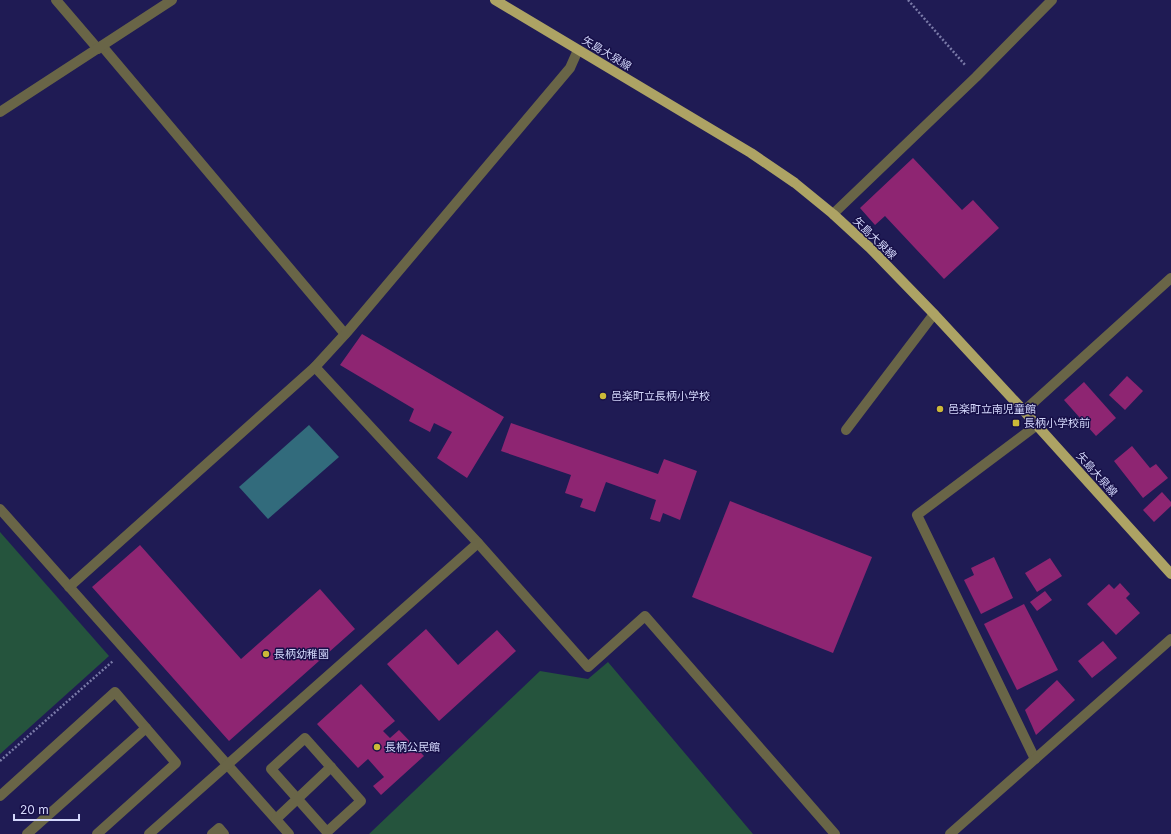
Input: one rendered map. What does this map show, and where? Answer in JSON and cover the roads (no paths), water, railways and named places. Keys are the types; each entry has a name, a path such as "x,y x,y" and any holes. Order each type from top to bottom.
{"main road":[{"name":"矢島大泉線","path":"494,0 751,153 795,183 832,214 870,248 934,314 1171,574"}],"street":[{"path":"56,0 100,47 345,334"},
{"path":"0,112 172,0"},
{"path":"832,214 976,78 1052,0"},
{"path":"69,586 315,367 345,334 570,68 578,50"},
{"path":"1024,411 1171,278"},
{"path":"846,430 934,314"},
{"path":"315,367 478,544 588,667 645,616 835,834"},
{"path":"1035,759 917,515 1037,426"},
{"path":"0,509 289,834"},
{"path":"149,834 478,544"},
{"path":"950,834 1171,639"},
{"path":"0,796 115,692 176,763 97,834"},
{"path":"27,834 146,728"},
{"path":"305,738 331,767 361,801 327,832 271,769 305,738"},
{"path":"276,819 331,767"},
{"path":"212,834 219,828 224,834"}],"water":[{"path":"309,425 339,457 268,519 239,487"}],"place":[{"name":"邑楽町立長柄小学校","path":"603,396"},
{"name":"邑楽町立南児童館","path":"940,409"},
{"name":"長柄小学校前","path":"1016,423"},
{"name":"長柄幼稚園","path":"266,654"},
{"name":"長柄公民館","path":"377,747"}]}
